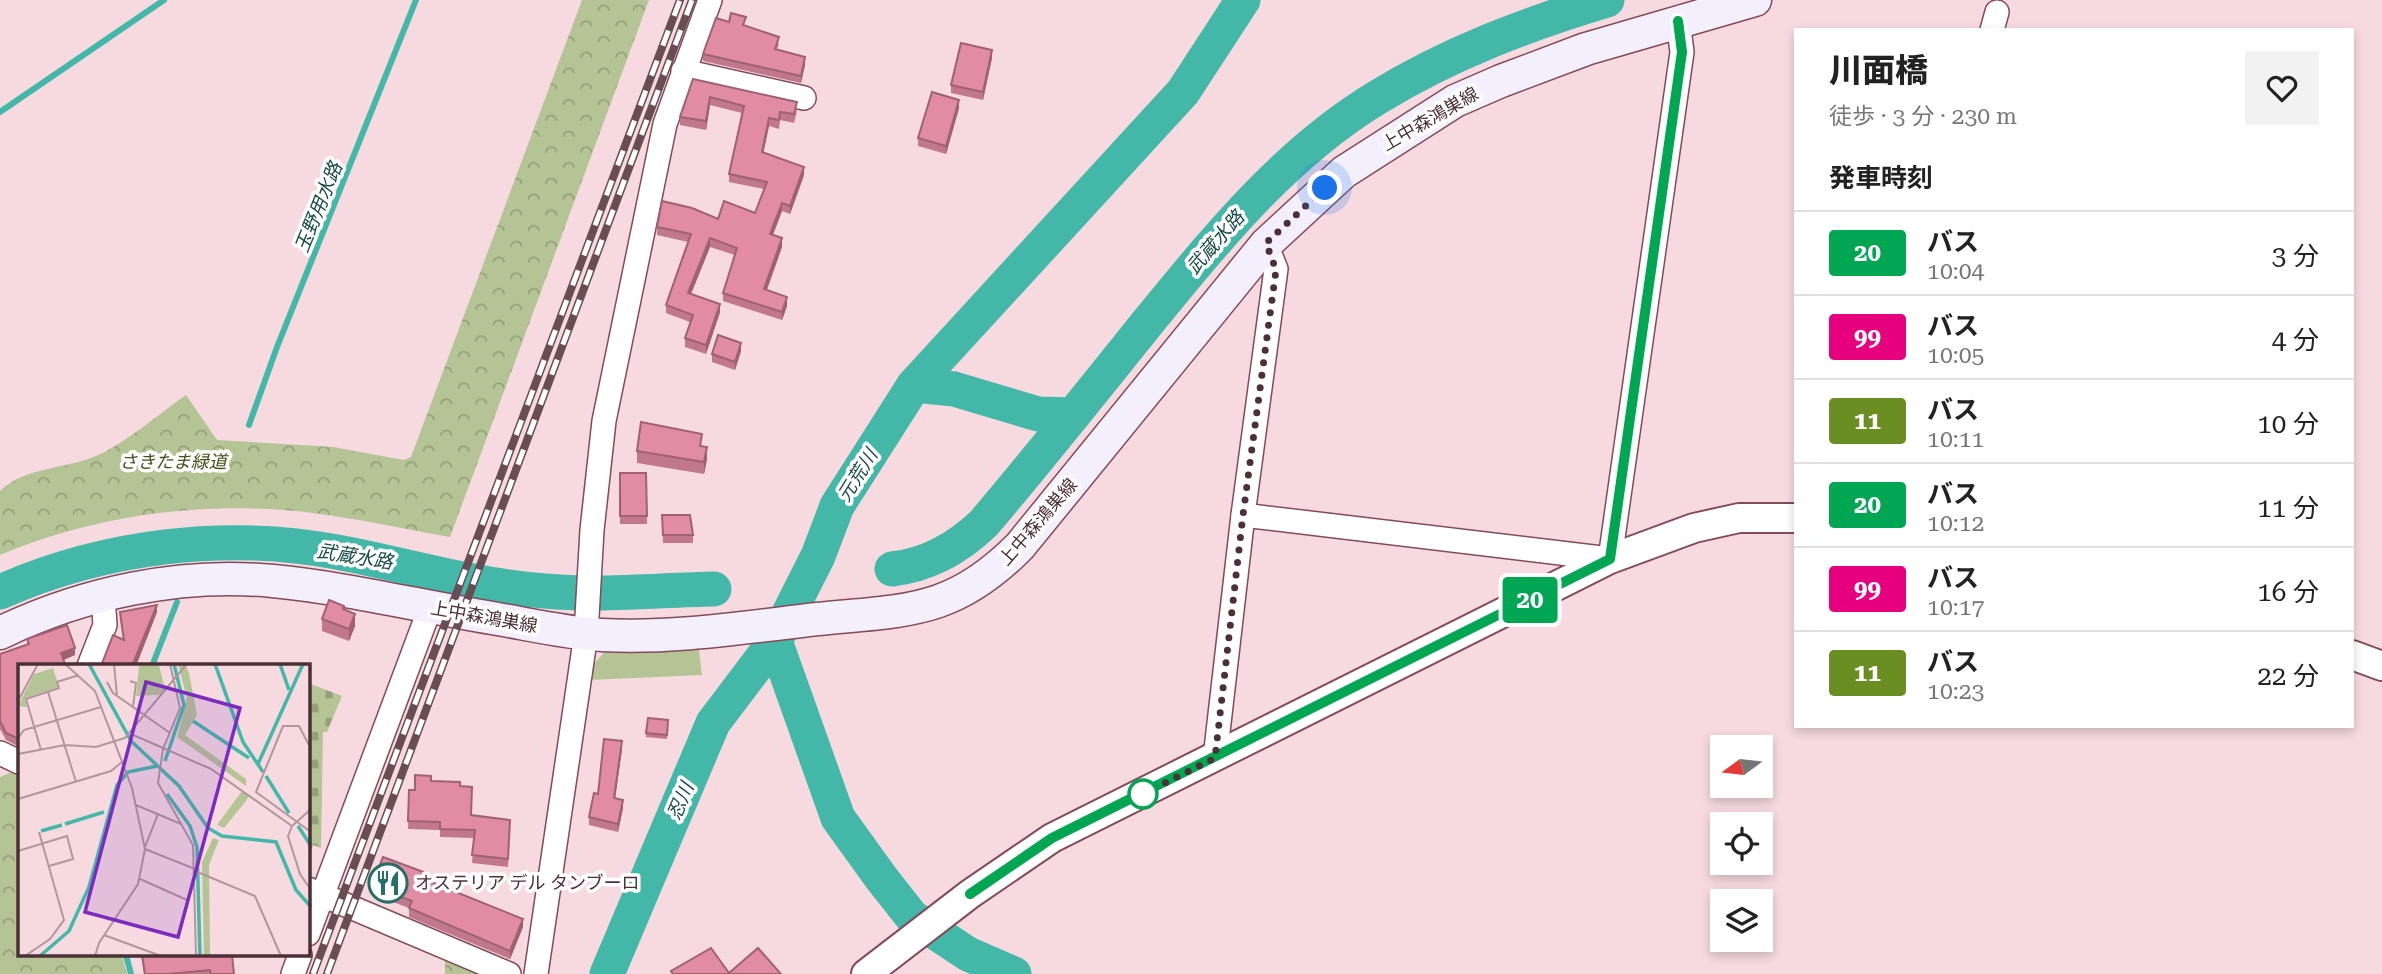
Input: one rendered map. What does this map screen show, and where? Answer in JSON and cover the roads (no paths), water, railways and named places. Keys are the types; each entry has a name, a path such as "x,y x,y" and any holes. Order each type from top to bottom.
{"main road":[{"name":"上中森鴻巣線","path":"0,633 59,608 103,596 156,585 248,580 302,584 430,608 587,624 633,635 714,630 908,610 945,600 979,583 1001,565 1070,486 1266,243 1344,173 1455,101 1544,64 1687,13 1755,0"}],"street":[{"path":"536,974 587,624 604,421 665,124 710,0"},
{"path":"1610,559 1687,13"},
{"path":"683,71 804,98"},
{"path":"1215,758 1243,515 1276,270 1266,243"},
{"path":"1243,515 1610,559"},
{"path":"866,974 970,894 1052,838 1610,559 1694,528 1739,518 1794,518"},
{"path":"90,664 105,625 103,596"},
{"path":"310,922 315,892 430,608"},
{"path":"2354,656 2382,666"},
{"path":"0,753 18,762"},
{"path":"315,892 509,974"},
{"path":"293,974 300,956"}],"waterway":[{"path":"0,112 164,0"},
{"name":"玉野用水路","path":"249,425 277,347 416,0"},
{"name":"元荒川","path":"607,974 713,723 775,641 818,556 837,506 914,385 1183,92 1243,0"},
{"name":"武蔵水路","path":"892,569 918,564 942,554 984,523 1200,259 1254,199 1312,144 1378,97 1461,53 1548,19 1607,0"},
{"path":"914,385 954,389 1038,414 1073,415"},
{"name":"武蔵水路","path":"0,592 81,563 166,547 209,543 295,546 337,552 467,580 519,588 587,593 714,589"},
{"name":"玉野用水路","path":"153,664 177,602"},
{"name":"元荒川","path":"775,641 838,818 912,917 968,954 1014,974"},
{"name":"玉野用水路","path":"126,956 131,974"}],"railway":[{"path":"313,974 680,0"},
{"path":"327,974 692,0"}],"place":[{"name":"オステリア デル タンブーロ","path":"388,883"}],"park label":[{"name":"さきたま緑道","path":"173,462"}],"water label":[{"name":"忍川","path":"680,801"}]}
